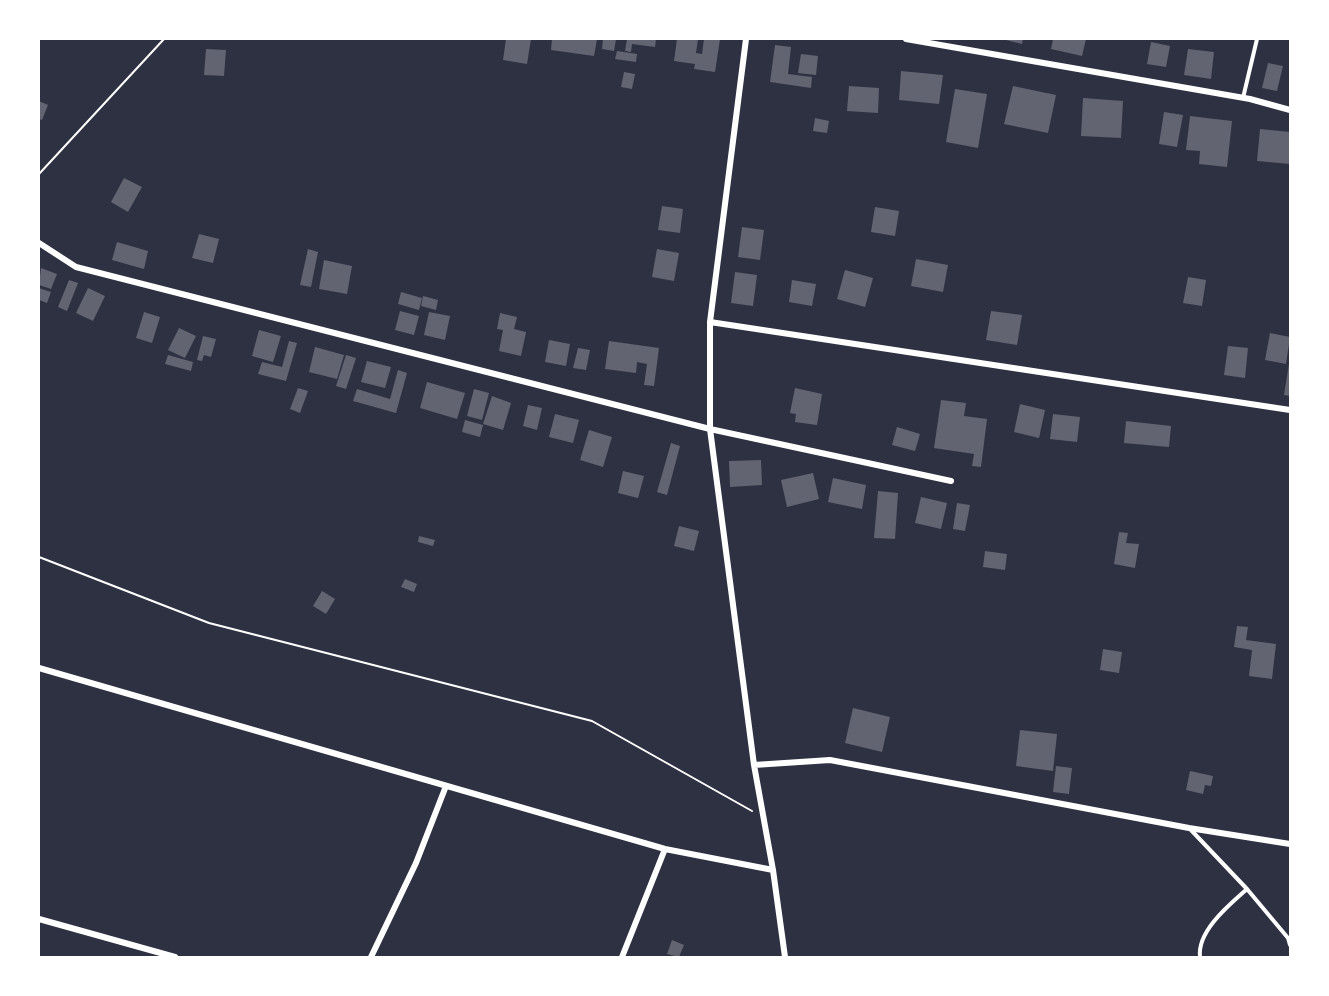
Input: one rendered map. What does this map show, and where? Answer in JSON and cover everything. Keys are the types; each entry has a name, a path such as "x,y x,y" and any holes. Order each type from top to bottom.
{"street":[{"path":"746,39 710,322 710,429 754,765 765,818 785,957"},
{"path":"906,39 1244,98 1290,110"},
{"path":"39,243 76,267 710,429 951,481"},
{"path":"710,322 1290,410"},
{"path":"39,668 664,849 773,870"},
{"path":"754,765 830,760 1189,828 1290,844"},
{"path":"371,957 416,863 446,786"},
{"path":"622,957 664,849"},
{"path":"39,919 175,957"}],"lane":[{"path":"1244,98 1257,39"},
{"path":"1189,828 1247,889 1288,938 1290,945"},
{"path":"1200,957 1199,949 1215,918 1247,889"}],"path":[{"path":"39,174 164,39"},
{"path":"39,556 208,623 592,721 765,818"}],"building":[{"path":"506,39 531,39 527,64 503,60"},
{"path":"552,39 597,39 594,56 551,50"},
{"path":"603,39 616,39 614,51 602,49"},
{"path":"627,39 656,39 655,47 632,44 631,52 625,51"},
{"path":"677,39 698,39 696,53 702,54 704,39 720,39 715,72 694,69 695,64 674,61"},
{"path":"1002,39 1023,39 1022,44"},
{"path":"1053,39 1086,39 1082,56 1051,49"},
{"path":"1151,42 1170,46 1166,67 1147,64"},
{"path":"775,45 791,47 788,74 812,77 811,88 770,82"},
{"path":"206,49 226,50 224,76 204,75"},
{"path":"1188,49 1214,52 1211,79 1184,75"},
{"path":"617,51 637,54 636,62 615,59"},
{"path":"801,54 818,56 816,75 798,73"},
{"path":"1268,63 1283,66 1277,91 1262,88"},
{"path":"901,71 943,75 939,104 899,100"},
{"path":"624,72 635,74 632,89 621,87"},
{"path":"849,86 879,88 878,113 847,111"},
{"path":"1013,86 1056,95 1048,133 1004,124"},
{"path":"955,89 987,94 978,148 946,142"},
{"path":"1083,98 1123,101 1121,138 1081,136"},
{"path":"39,101 48,105 42,120 39,119"},
{"path":"1164,112 1183,115 1177,147 1159,144"},
{"path":"1190,116 1232,121 1227,167 1199,164 1200,151 1186,150"},
{"path":"815,118 829,121 827,133 813,131"},
{"path":"1260,129 1290,132 1290,164 1257,161"},
{"path":"124,178 142,187 128,212 111,202"},
{"path":"662,206 683,209 680,233 658,230"},
{"path":"875,207 899,211 895,236 871,232"},
{"path":"742,227 764,230 760,260 738,257"},
{"path":"199,234 219,239 213,263 192,258"},
{"path":"117,242 148,251 144,269 112,260"},
{"path":"308,249 318,252 311,287 300,285"},
{"path":"657,249 679,253 674,281 652,277"},
{"path":"916,259 948,265 943,292 911,286"},
{"path":"324,260 352,266 347,294 319,289"},
{"path":"41,268 57,274 51,289 39,285"},
{"path":"845,270 873,278 865,307 837,299"},
{"path":"735,272 757,275 753,306 731,303"},
{"path":"1188,277 1206,280 1202,306 1183,303"},
{"path":"69,280 78,283 67,311 58,307"},
{"path":"792,280 816,284 812,306 789,302"},
{"path":"39,288 51,292 47,303 39,300"},
{"path":"88,288 105,296 93,321 76,313"},
{"path":"401,292 422,298 419,310 398,304"},
{"path":"423,296 438,300 436,310 421,306"},
{"path":"400,311 419,316 414,335 395,330"},
{"path":"991,311 1022,315 1017,345 986,340"},
{"path":"144,312 160,317 152,343 136,338"},
{"path":"429,312 450,316 445,340 424,335"},
{"path":"500,313 517,317 514,329 526,332 521,356 499,351 503,330 497,329"},
{"path":"179,328 196,336 185,358 168,350"},
{"path":"259,330 281,336 273,362 252,356"},
{"path":"1270,333 1290,337 1286,364 1265,360"},
{"path":"203,336 216,339 211,357 204,355 202,361 197,360"},
{"path":"549,340 570,344 566,366 545,362"},
{"path":"289,341 297,343 286,381 258,374 262,362 282,367"},
{"path":"609,341 659,348 654,386 644,385 647,364 637,362 636,373 605,369"},
{"path":"1228,346 1248,348 1245,378 1224,375"},
{"path":"315,347 344,355 337,379 309,372"},
{"path":"578,348 590,350 586,370 573,368"},
{"path":"168,355 193,362 191,371 165,364"},
{"path":"346,355 356,358 346,389 336,386"},
{"path":"367,361 391,367 385,388 361,382"},
{"path":"1290,364 1290,396 1284,395"},
{"path":"398,370 407,373 396,413 353,401 357,389 390,399"},
{"path":"427,382 465,393 457,419 420,408"},
{"path":"298,388 308,391 300,413 290,409"},
{"path":"795,388 822,394 817,425 795,422 796,414 790,413"},
{"path":"474,389 489,393 482,420 467,416"},
{"path":"492,396 511,403 503,430 483,424"},
{"path":"941,400 966,403 964,416 987,419 981,467 972,466 974,454 934,448"},
{"path":"1020,404 1045,410 1039,438 1014,432"},
{"path":"528,405 542,408 537,430 523,426"},
{"path":"555,414 579,420 573,443 549,437"},
{"path":"1053,414 1080,417 1077,442 1050,439"},
{"path":"465,420 483,425 480,437 462,432"},
{"path":"1126,421 1171,426 1169,447 1124,443"},
{"path":"897,427 920,434 915,451 892,445"},
{"path":"589,430 612,437 603,467 580,460"},
{"path":"671,443 680,446 667,495 657,492"},
{"path":"761,460 762,485 730,487 729,461"},
{"path":"623,471 644,476 638,498 618,493"},
{"path":"813,473 819,499 787,507 781,480"},
{"path":"833,478 866,485 862,509 828,502"},
{"path":"878,491 898,493 895,539 874,538"},
{"path":"921,497 947,503 941,529 915,523"},
{"path":"957,503 970,505 965,531 953,529"},
{"path":"679,526 699,531 694,551 674,546"},
{"path":"1119,532 1128,533 1126,543 1139,544 1135,568 1114,564"},
{"path":"419,536 435,540 433,546 418,542"},
{"path":"985,551 1007,554 1005,570 983,567"},
{"path":"405,579 417,584 414,592 401,587"},
{"path":"322,591 335,599 326,614 313,606"},
{"path":"1237,626 1248,627 1246,640 1276,644 1272,679 1249,676 1252,650 1234,647"},
{"path":"1103,649 1122,652 1119,673 1100,670"},
{"path":"853,708 890,717 882,752 845,743"},
{"path":"1020,730 1057,734 1053,771 1016,766"},
{"path":"1056,766 1072,768 1069,794 1053,792"},
{"path":"1190,771 1213,776 1211,786 1205,785 1203,794 1186,790"},
{"path":"672,940 684,945 679,957 667,954"}]}
